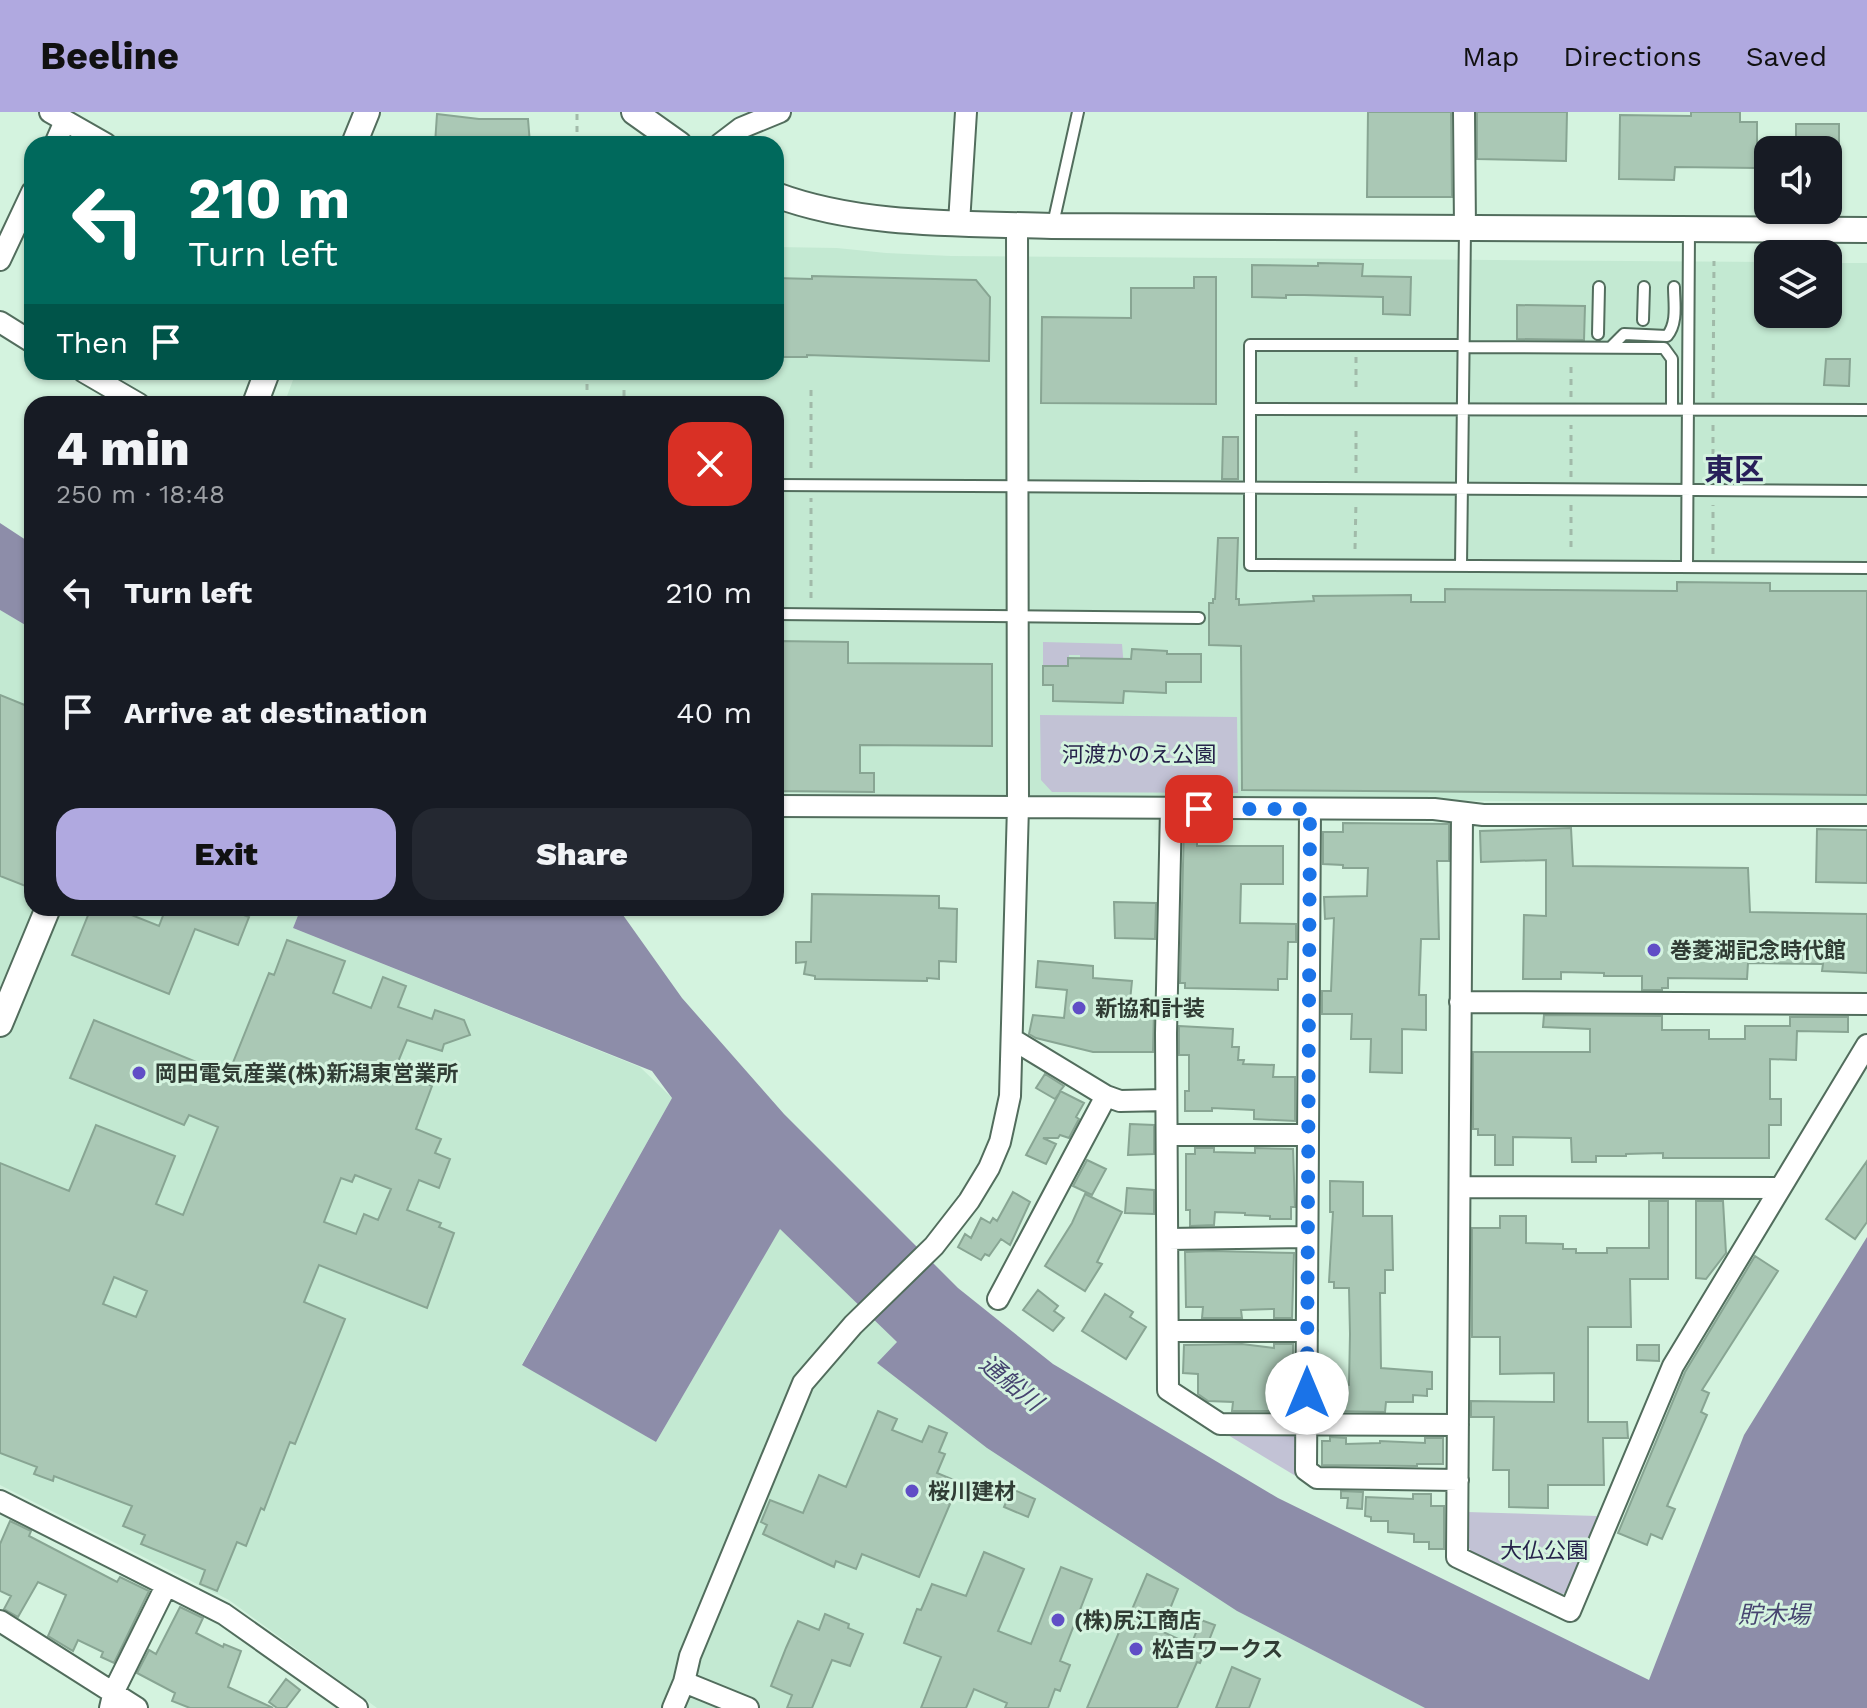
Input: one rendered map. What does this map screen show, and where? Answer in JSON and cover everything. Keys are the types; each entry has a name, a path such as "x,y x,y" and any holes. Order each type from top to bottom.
{"street":[{"path":"357,136 367,112"},
{"path":"634,112 668,136"},
{"path":"734,120 780,112"},
{"path":"959,223 966,112"},
{"path":"1464,112 1465,229"},
{"path":"56,136 58,116 92,136"},
{"path":"784,198 816,208 859,216 1017,225 1867,230"},
{"path":"0,260 24,209"},
{"path":"673,1708 690,1656 803,1383 853,1325 934,1246 969,1201 1000,1142 1010,1096 1018,806 1017,225"},
{"path":"0,322 24,336"},
{"path":"98,380 125,396"},
{"path":"784,806 1434,809 1462,815 1867,815"},
{"path":"1171,809 1166,1100 1168,1390 1220,1424 1458,1425"},
{"path":"1310,809 1306,1470 1317,1478 1458,1480"},
{"path":"1462,815 1457,1557 1570,1611 1673,1366 1867,1045"},
{"path":"0,1024 45,916"},
{"path":"1460,1002 1867,1004"},
{"path":"1012,1039 1106,1096 1120,1101 1166,1100"},
{"path":"998,1299 1106,1096"},
{"path":"1168,1135 1307,1135"},
{"path":"1460,1187 1778,1188"},
{"path":"1168,1239 1306,1237"},
{"path":"1169,1331 1307,1331"},
{"path":"0,1501 224,1614 357,1708"},
{"path":"112,1700 166,1586"},
{"path":"0,1621 112,1700 137,1708"},
{"path":"684,1682 748,1708"}],"lane":[{"path":"1052,226 1078,112"},
{"path":"1461,566 1465,229"},
{"path":"1687,567 1689,230"},
{"path":"1598,334 1599,287"},
{"path":"1643,320 1644,287"},
{"path":"1611,347 1624,334 1670,334 1674,324 1674,287"},
{"path":"1672,409 1672,359 1666,349 1250,345 1250,565 1867,568"},
{"path":"1250,409 1867,410"},
{"path":"784,485 1867,491"},
{"path":"784,614 1199,618"}],"path":[{"path":"577,112 577,136"},
{"path":"1355,566 1356,345"},
{"path":"1571,353 1571,567"},
{"path":"587,380 587,390"},
{"path":"624,390 624,396"},
{"path":"810,615 811,390"}],"shaded area":[{"path":"784,247 951,256 1754,262 1754,328 1842,328 1842,263 1867,263 1867,805 784,793 784,396 287,396 293,380 784,380"},
{"path":"0,610 24,624 24,916 298,916 293,928 640,1067 672,1098 522,1364 656,1442 780,1228 898,1343 878,1363 1237,1611 1425,1708 377,1708 229,1600 0,1485"}],"green space":[{"path":"1043,642 1122,644 1124,668 1080,667 1080,655 1069,655 1069,666 1043,666"},
{"name":"河渡かのえ公園","path":"1040,715 1237,717 1238,793 1052,792 1041,780"},
{"path":"1223,1432 1298,1433 1304,1439 1304,1481"},
{"name":"大仏公園","path":"1467,1512 1597,1516 1567,1592 1556,1597 1474,1556 1466,1543"}],"water":[{"path":"0,523 24,539 24,624 0,610"},
{"path":"298,916 624,916 682,998 784,1114 958,1288 1053,1364 1278,1498 1649,1680 1744,1435 1867,1237 1867,1708 1425,1708 1237,1611 987,1448 877,1363 897,1342 780,1229 656,1442 522,1365 672,1098 652,1071 293,928"}],"building":[{"path":"1368,112 1451,112 1452,197 1367,197"},
{"path":"1477,112 1567,112 1566,161 1477,159"},
{"path":"1691,112 1740,112 1740,122 1757,122 1754,168 1675,167 1674,180 1619,179 1620,115 1691,116"},
{"path":"437,114 479,119 528,119 529,136 436,136"},
{"path":"1796,124 1839,124 1839,136 1796,136"},
{"path":"1318,263 1363,264 1362,276 1411,277 1410,315 1383,314 1383,297 1252,297 1252,265 1318,266"},
{"path":"812,276 976,280 990,297 989,361 807,355 784,357 784,278 812,279"},
{"path":"1194,277 1216,277 1216,404 1041,403 1042,317 1131,318 1131,288 1194,288"},
{"path":"1517,305 1585,306 1584,340 1517,339"},
{"path":"1826,359 1850,359 1849,386 1824,385"},
{"path":"1223,437 1238,437 1238,479 1222,479"},
{"path":"1218,538 1238,538 1236,599 1239,599 1239,605 1314,601 1313,596 1411,595 1411,602 1445,602 1445,589 1677,591 1677,582 1770,583 1770,591 1867,591 1867,795 1242,790 1241,646 1209,645 1209,603 1215,599"},
{"path":"784,641 848,642 848,663 992,664 992,746 860,745 860,773 874,773 874,792 784,791"},
{"path":"1132,649 1167,651 1167,654 1201,654 1201,682 1166,682 1166,693 1124,691 1123,703 1053,701 1053,685 1043,685 1043,666 1068,666 1068,658 1131,659"},
{"path":"0,695 24,705 24,885 0,876"},
{"path":"1343,823 1449,824 1449,861 1437,861 1439,939 1421,939 1419,995 1426,995 1426,1030 1402,1029 1402,1073 1370,1072 1371,1039 1351,1039 1352,1014 1322,1014 1322,991 1331,991 1334,918 1325,919 1324,897 1367,896 1368,868 1323,864 1323,832 1343,832"},
{"path":"1184,825 1197,825 1197,846 1283,846 1283,884 1241,884 1240,923 1296,924 1296,942 1288,942 1287,979 1278,979 1278,990 1185,988 1185,983 1180,983"},
{"path":"1571,828 1573,866 1748,868 1750,912 1867,914 1867,973 1822,971 1823,964 1748,963 1747,979 1668,978 1668,988 1662,990 1642,990 1642,976 1561,972 1561,979 1523,979 1524,915 1546,916 1546,860 1481,862 1480,831"},
{"path":"1817,829 1867,830 1867,883 1816,882"},
{"path":"812,894 939,896 939,908 957,909 956,962 939,961 939,979 927,978 927,981 815,979 815,976 804,974 806,962 796,963 796,942 811,942"},
{"path":"1114,902 1156,903 1155,939 1115,938"},
{"path":"88,916 134,916 159,926 163,916 249,917 238,945 195,929 169,994 72,955"},
{"path":"287,940 345,961 333,993 371,1008 383,977 406,986 398,1007 432,1019 435,1010 464,1020 470,1035 444,1044 442,1051 407,1040 395,1069 432,1086 416,1129 441,1139 435,1153 450,1159 439,1188 419,1180 407,1210 441,1223 439,1227 454,1233 427,1308 319,1265 304,1302 345,1319 295,1444 290,1442 264,1510 261,1508 246,1546 237,1542 217,1591 200,1584 205,1570 141,1544 145,1535 123,1526 132,1506 54,1476 53,1481 34,1474 37,1467 0,1453 0,1163 69,1191 96,1125 175,1156 156,1204 183,1215 218,1127 189,1115 184,1125 70,1078 94,1020 228,1075 269,973 274,975","holes":["355,1175 391,1189 378,1220 364,1214 356,1234 324,1222 341,1178 352,1182","114,1277 147,1291 136,1317 103,1304"]},
{"name":"新協和計装","path":"1038,961 1093,966 1093,978 1132,981 1129,1011 1154,1011 1153,1052 1093,1052 1029,1034 1033,1015 1064,1018 1067,990 1036,987"},
{"path":"1544,1015 1662,1016 1662,1030 1709,1030 1709,1039 1745,1039 1745,1026 1790,1026 1790,1017 1848,1017 1848,1032 1797,1031 1796,1060 1770,1059 1770,1099 1781,1099 1781,1125 1769,1125 1769,1158 1663,1158 1663,1153 1596,1156 1596,1162 1572,1162 1571,1138 1513,1137 1513,1165 1495,1165 1495,1135 1478,1135 1478,1129 1473,1129 1473,1052 1590,1052 1590,1029 1543,1027"},
{"path":"1179,1026 1233,1029 1232,1047 1239,1047 1238,1060 1244,1060 1243,1064 1274,1065 1273,1077 1295,1077 1295,1121 1254,1119 1254,1110 1212,1108 1212,1111 1185,1111 1185,1091 1189,1091 1189,1055 1179,1055"},
{"path":"1045,1074 1064,1086 1060,1091 1084,1103 1069,1138 1060,1135 1058,1138 1043,1138 1056,1144 1046,1164 1026,1155 1060,1092 1055,1099 1036,1088"},
{"path":"1130,1124 1154,1125 1154,1154 1128,1155"},
{"path":"1195,1148 1214,1148 1214,1152 1255,1153 1255,1148 1293,1149 1295,1207 1291,1207 1291,1219 1215,1212 1214,1225 1190,1226 1190,1210 1186,1210 1186,1154 1195,1154"},
{"path":"1087,1160 1106,1169 1092,1195 1073,1186"},
{"path":"1867,1161 1867,1222 1855,1239 1826,1219"},
{"path":"1330,1181 1363,1182 1363,1216 1392,1216 1393,1270 1385,1270 1385,1293 1380,1293 1381,1368 1432,1372 1432,1389 1427,1389 1427,1396 1413,1395 1413,1402 1386,1402 1385,1412 1329,1411 1330,1384 1349,1385 1350,1334 1349,1288 1334,1288 1334,1282 1329,1282 1333,1212 1330,1212"},
{"path":"1127,1188 1154,1190 1154,1214 1125,1213"},
{"path":"1013,1192 1030,1202 1010,1245 1001,1239 989,1256 985,1254 981,1260 958,1247 965,1234 971,1238 981,1218 990,1223 993,1218 997,1221"},
{"path":"1085,1194 1122,1212 1097,1262 1102,1264 1085,1291 1045,1266 1072,1223"},
{"path":"1649,1201 1668,1201 1668,1279 1630,1279 1631,1327 1588,1327 1588,1422 1627,1422 1628,1438 1603,1438 1604,1485 1548,1485 1548,1508 1509,1507 1509,1470 1493,1470 1494,1417 1471,1417 1471,1401 1554,1402 1554,1373 1500,1374 1500,1337 1472,1337 1472,1228 1500,1228 1500,1216 1526,1216 1526,1243 1563,1244 1563,1249 1576,1249 1576,1253 1607,1253 1607,1248 1649,1248"},
{"path":"1696,1201 1723,1201 1726,1253 1706,1279 1696,1278"},
{"path":"1185,1252 1294,1253 1292,1318 1274,1318 1274,1309 1241,1310 1242,1318 1202,1318 1203,1307 1186,1307"},
{"path":"1755,1256 1778,1271 1702,1390 1709,1393 1701,1412 1707,1415 1667,1506 1675,1509 1662,1539 1651,1534 1647,1545 1618,1533 1685,1372"},
{"path":"1038,1290 1058,1306 1054,1311 1064,1318 1053,1331 1023,1310"},
{"path":"1105,1294 1133,1312 1130,1317 1146,1327 1126,1359 1082,1331"},
{"path":"1242,1344 1274,1348 1274,1344 1293,1344 1293,1411 1232,1411 1233,1402 1208,1401 1198,1394 1198,1374 1183,1373 1184,1345"},
{"path":"1637,1345 1659,1345 1659,1361 1637,1360"},
{"path":"878,1411 897,1419 892,1430 922,1442 929,1426 947,1433 939,1452 945,1454 937,1473 954,1480 945,1502 950,1504 919,1577 862,1554 856,1569 836,1561 834,1567 763,1534 767,1525 761,1522 770,1500 803,1513 819,1475 846,1487"},
{"path":"1330,1437 1346,1438 1346,1444 1380,1441 1425,1443 1425,1438 1443,1438 1443,1464 1322,1465 1322,1441 1330,1441"},
{"path":"1012,1489 1035,1499 1028,1517 1004,1507"},
{"path":"1341,1491 1363,1492 1362,1509 1347,1508 1348,1498 1341,1498"},
{"path":"1413,1494 1431,1494 1431,1506 1444,1506 1444,1549 1429,1549 1429,1542 1414,1542 1414,1534 1388,1532 1388,1521 1371,1521 1371,1517 1365,1516 1366,1497 1413,1499"},
{"path":"10,1521 31,1531 29,1536 117,1582 120,1577 149,1591 114,1663 101,1657 103,1652 78,1640 73,1651 48,1636 66,1595 38,1582 18,1617 4,1609 11,1596 0,1591 0,1544"},
{"path":"984,1552 1024,1569 998,1631 1031,1644 1061,1567 1092,1579 1060,1661 1070,1665 1060,1691 1055,1689 1048,1708 1005,1708 1007,1703 974,1689 966,1708 921,1708 941,1657 904,1643 917,1609 921,1610 932,1584 966,1596"},
{"name":"松吉ワークス","path":"1147,1574 1178,1589 1161,1631 1191,1645 1201,1620 1215,1625 1200,1663 1197,1662 1177,1708 1087,1708 1125,1618 1128,1619"},
{"path":"180,1607 203,1618 196,1633 223,1647 224,1644 241,1651 228,1687 273,1708 190,1708 172,1701 175,1693 137,1673 149,1650 156,1654"},
{"path":"825,1614 863,1634 850,1666 832,1660 812,1708 787,1708 792,1695 771,1686 786,1648 798,1621 819,1630"},
{"path":"1232,1667 1260,1679 1249,1708 1216,1708"},
{"path":"286,1679 300,1690 286,1708 277,1708 269,1702"}],"place":[{"name":"巻菱湖記念時代館","path":"1654,950"},
{"name":"新協和計装","path":"1079,1008"},
{"name":"岡田電気産業(株)新潟東営業所","path":"139,1073"},
{"name":"桜川建材","path":"912,1491"},
{"name":"(株)尻江商店","path":"1058,1620"},
{"name":"松吉ワークス","path":"1136,1649"}],"district":[{"name":"東区","path":"1734,469"}],"route":[{"path":"1199,809 1310,809 1307,1393"}],"water label":[{"name":"通船川","path":"1011,1383"},
{"name":"貯木場","path":"1774,1615"}]}
